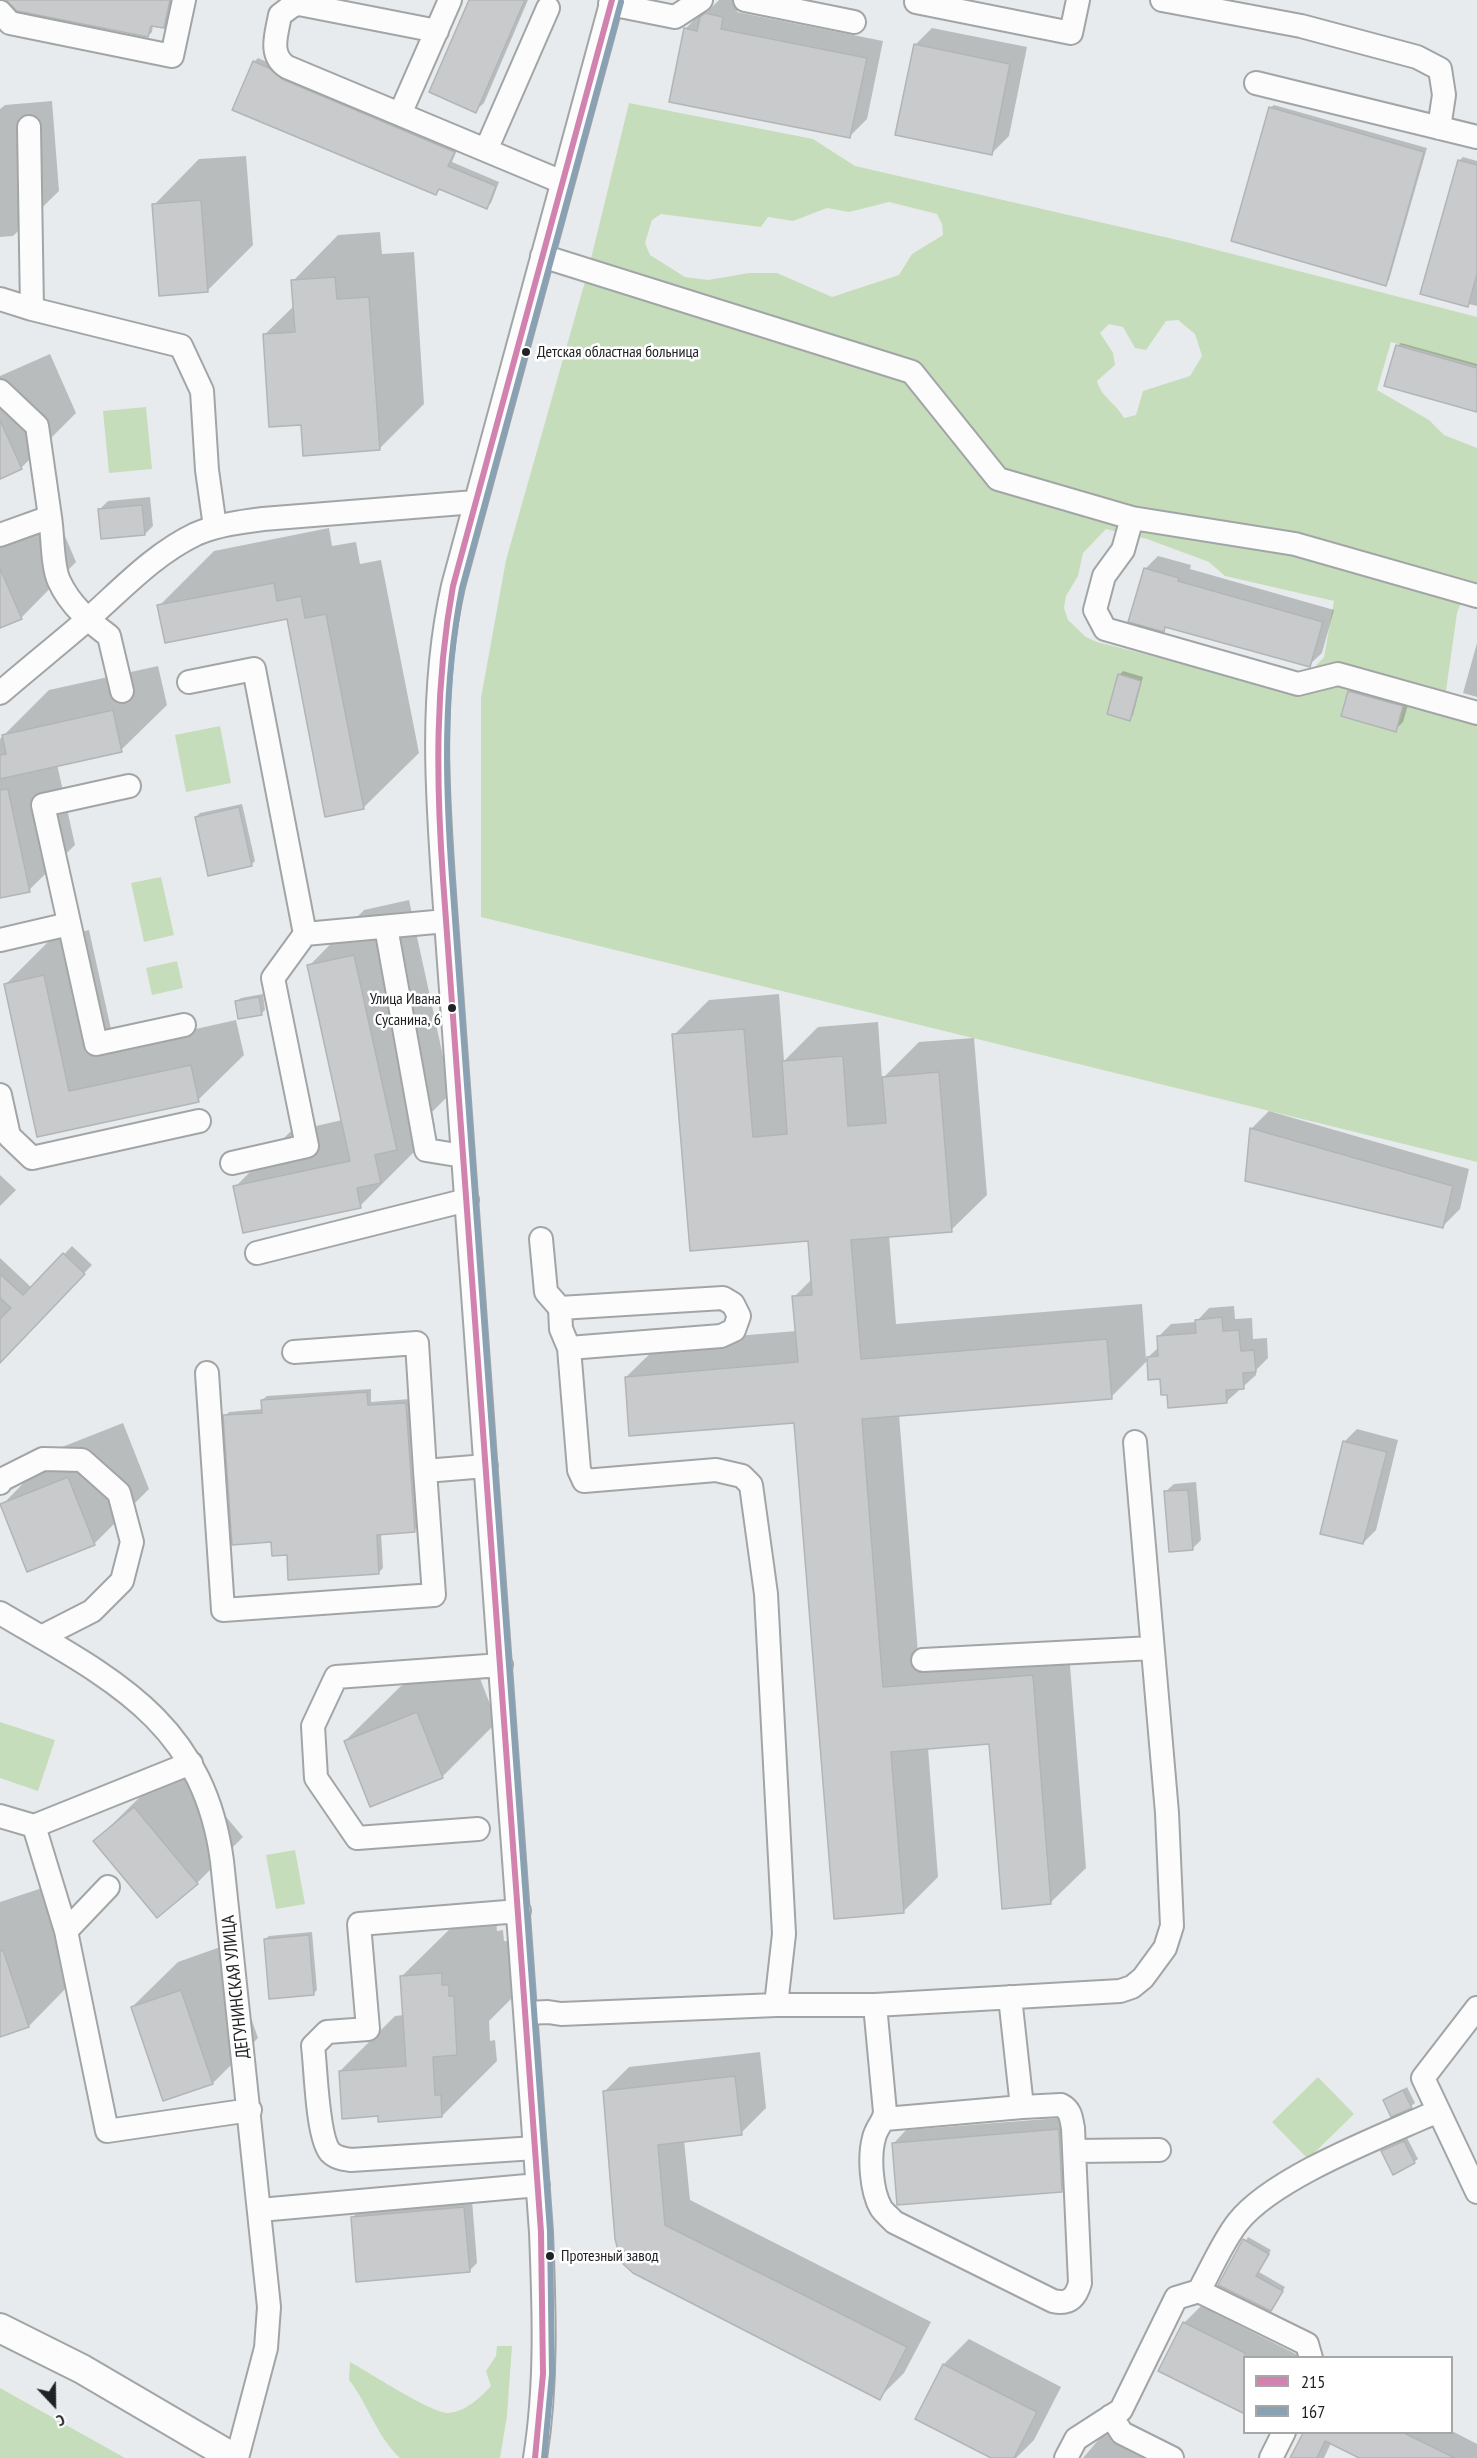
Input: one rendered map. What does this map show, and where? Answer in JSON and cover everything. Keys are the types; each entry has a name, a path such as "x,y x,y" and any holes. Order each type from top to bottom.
{"main road":[{"path":"0,2328 82,2369 236,2458"}],"street":[{"path":"0,12 10,23 172,56 184,0"},
{"path":"400,114 450,0"},
{"path":"535,2458 543,2393 545,2348 538,2185 439,819 438,680 445,622 611,2 675,17 701,0"},
{"path":"745,0 854,22"},
{"path":"916,2 1071,33 1078,0"},
{"path":"1162,0 1301,26 1417,57 1440,69 1444,95 1439,128"},
{"path":"437,31 305,4 292,6 280,15 275,53 283,65 562,182"},
{"path":"486,150 548,8"},
{"path":"1256,83 1477,137"},
{"path":"29,127 32,309"},
{"path":"542,256 912,372 998,479 1132,518 1295,544 1477,596"},
{"path":"0,299 181,346 202,391 207,470 215,527"},
{"path":"0,391 37,426 58,580 70,600 87,620 109,636 122,691"},
{"path":"0,693 164,554 196,534 215,527 263,519 476,502"},
{"path":"0,535 50,517"},
{"path":"1132,518 1123,550 1104,576 1095,610 1106,629 1298,684 1338,674 1477,713"},
{"path":"189,682 254,669 305,934 273,978 307,1146 232,1163"},
{"path":"129,786 44,805 96,1044 184,1024"},
{"path":"305,934 446,921"},
{"path":"0,940 69,924"},
{"path":"386,927 426,1150 463,1156"},
{"path":"0,1095 9,1136 32,1158 199,1121"},
{"path":"257,1253 466,1200"},
{"path":"541,1239 546,1292 560,1308 561,1329 569,1348 579,1470 584,1481 716,1470 742,1476 751,1485 766,1594 784,1934 776,2005"},
{"path":"560,1308 723,1299 733,1304 739,1316 738,1324 728,1334 569,1348"},
{"path":"686,1300 695,1308 699,1322 697,1329 686,1339"},
{"path":"207,1373 223,1610 434,1595 417,1343 294,1352"},
{"path":"526,2013 561,2014 776,2005 875,2005 1120,1991 1132,1987 1143,1978 1165,1948 1172,1926 1167,1813 1135,1442"},
{"path":"0,1483 3,1479 44,1459 82,1460 119,1493 132,1542 122,1581 92,1611 40,1637"},
{"path":"425,1471 486,1466"},
{"name":"ДЕГУНИНСКАЯ УЛИЦА","path":"0,1613 103,1674 144,1705 161,1723 190,1764 209,1803 219,1837 250,2110 267,2282 269,2327 259,2379 236,2458"},
{"path":"922,1660 1152,1648"},
{"path":"478,1829 357,1838 316,1778 313,1726 336,1677 501,1665"},
{"path":"0,1816 34,1826 190,1764"},
{"path":"34,1826 66,1931 107,2131 250,2110"},
{"path":"66,1931 108,1887"},
{"path":"519,1911 359,1924 368,2029 327,2032 313,2046 322,2133 332,2154 340,2159 535,2148"},
{"path":"1010,1997 1022,2107"},
{"path":"875,2005 885,2119 874,2134 871,2156 876,2197 881,2210 894,2222 1053,2301 1061,2303 1070,2301 1077,2294 1080,2283 1075,2151 1073,2128 1067,2108 1062,2105 1022,2107 885,2119"},
{"path":"1477,2008 1422,2078 1477,2192"},
{"path":"1066,2458 1076,2439 1120,2410 1176,2298 1199,2290 1237,2223 1259,2202 1306,2172 1438,2111"},
{"path":"1075,2151 1159,2150"},
{"path":"260,2210 538,2185"},
{"path":"1199,2290 1307,2344 1310,2356"},
{"path":"1110,2416 1122,2433 1172,2458"},
{"path":"1271,2458 1283,2434"}],"green space":[{"path":"629,103 813,139 855,166 1182,241 1477,317 1477,366 1391,342 1377,390 1429,420 1444,435 1477,448 1477,599 1464,595 1457,613 1443,712 1477,725 1477,1162 481,917 481,698 506,560 588,271","holes":["889,202 937,214 942,224 943,235 912,254 899,275 832,297 777,273 749,273 708,280 685,277 650,255 645,243 652,220 661,214 761,227 768,217 793,221 827,208 849,212","1178,320 1195,334 1202,356 1190,376 1143,391 1136,415 1124,418 1099,387 1097,381 1115,365 1113,353 1100,333 1109,324 1123,327 1135,348 1146,350 1166,321","1106,529 1147,539 1209,562 1225,576 1334,601 1324,657 1293,691 1097,642 1086,637 1068,620 1064,608 1066,596 1078,576 1083,553","1118,675 1141,681 1130,721 1107,714","1349,690 1403,705 1395,731 1341,716"]},
{"path":"146,407 152,469 109,473 103,411"},
{"path":"220,726 231,783 186,792 175,735"},
{"path":"161,877 174,935 144,942 131,883"},
{"path":"177,961 183,988 152,995 146,968"},
{"path":"0,1722 55,1740 38,1791 0,1778"},
{"path":"295,1850 305,1904 276,1909 266,1855"},
{"path":"1318,2077 1354,2114 1308,2159 1272,2122"},
{"path":"497,2346 512,2346 507,2416 500,2458 400,2458 385,2440 349,2380 350,2362 429,2407 441,2412 455,2412 472,2403 491,2386 486,2371 496,2356"},
{"path":"0,2388 125,2458 0,2458"}],"building":[{"path":"6,0 170,0 164,28 151,26 148,37 17,11"},
{"path":"469,0 525,0 476,113 429,92"},
{"path":"705,13 723,17 721,29 867,58 850,138 669,102 684,28 697,31 700,17"},
{"path":"914,44 1010,64 992,155 895,135"},
{"path":"253,61 269,68 282,79 455,152 448,166 496,186 487,209 439,189 436,195 232,110"},
{"path":"1269,107 1424,152 1386,286 1231,241"},
{"path":"1458,160 1477,165 1477,274 1468,307 1420,294"},
{"path":"201,200 208,292 159,296 152,204"},
{"path":"335,277 337,299 369,297 380,450 303,456 301,425 269,427 263,334 295,332 291,280"},
{"path":"1396,345 1477,368 1477,412 1384,386"},
{"path":"0,420 22,469 0,479"},
{"path":"142,505 145,535 101,539 98,509"},
{"path":"0,568 22,619 0,628"},
{"path":"1144,568 1179,578 1178,581 1323,622 1310,667 1165,627 1164,632 1128,622"},
{"path":"274,583 277,601 301,596 305,618 326,614 364,809 325,817 287,619 165,643 157,605"},
{"path":"1118,674 1141,681 1130,721 1107,714"},
{"path":"1348,691 1403,706 1396,732 1341,716"},
{"path":"113,710 122,752 0,779 0,755 6,754 2,735"},
{"path":"8,789 30,892 0,898 0,790"},
{"path":"239,807 252,866 208,876 195,817"},
{"path":"354,955 397,1150 375,1155 381,1183 357,1188 361,1208 243,1233 233,1186 350,1161 307,965"},
{"path":"44,975 69,1091 191,1065 199,1102 37,1137 4,984"},
{"path":"259,997 262,1015 238,1019 235,1001"},
{"path":"744,1029 753,1137 787,1134 782,1061 843,1056 848,1126 886,1123 882,1077 939,1072 952,1232 851,1240 861,1359 1107,1339 1112,1399 862,1419 883,1687 1033,1675 1051,1904 1002,1909 989,1744 891,1752 904,1913 834,1919 794,1423 629,1436 625,1377 798,1362 792,1296 812,1295 808,1241 690,1251 672,1034"},
{"path":"1250,1128 1453,1186 1443,1228 1245,1181"},
{"path":"63,1253 85,1274 0,1363 0,1319 11,1308 0,1298 0,1274 23,1295"},
{"path":"1222,1317 1223,1331 1239,1330 1241,1351 1254,1350 1256,1372 1243,1373 1244,1389 1226,1390 1227,1403 1168,1408 1167,1395 1161,1395 1160,1379 1148,1380 1147,1357 1158,1356 1157,1336 1196,1333 1195,1320"},
{"path":"367,1392 368,1405 406,1403 415,1532 377,1535 379,1574 288,1580 287,1555 272,1556 271,1542 232,1545 223,1415 262,1413 261,1400"},
{"path":"1343,1441 1387,1452 1363,1544 1320,1534"},
{"path":"68,1477 95,1545 27,1572 0,1504"},
{"path":"1188,1490 1193,1550 1169,1552 1164,1491"},
{"path":"417,1712 443,1778 370,1807 344,1741"},
{"path":"134,1807 198,1884 157,1918 93,1841"},
{"path":"309,1935 314,1995 269,1999 264,1939"},
{"path":"3,1950 29,2027 0,2037 0,1951"},
{"path":"442,1973 442,1985 449,1985 449,1996 454,1996 457,2055 433,2057 435,2095 441,2095 442,2117 378,2122 378,2116 342,2119 339,2071 406,2066 400,1976"},
{"path":"181,1990 213,2084 163,2101 131,2007"},
{"path":"735,2076 742,2135 658,2145 665,2225 907,2347 880,2400 633,2273 621,2262 615,2239 603,2091"},
{"path":"1403,2090 1412,2108 1391,2117 1383,2100"},
{"path":"1059,2129 1062,2192 897,2205 892,2143"},
{"path":"1404,2141 1415,2163 1393,2175 1381,2151"},
{"path":"464,2207 470,2272 356,2282 351,2217"},
{"path":"1243,2239 1269,2254 1256,2276 1283,2291 1271,2311 1218,2285"},
{"path":"1183,2322 1245,2353 1243,2356 1243,2413 1158,2371"},
{"path":"943,2364 1037,2412 1014,2458 991,2458 915,2419"},
{"path":"1302,2434 1406,2434 1455,2458 1359,2458 1325,2441 1317,2458 1290,2458"}],"transit line":[{"name":"215","path":"535,2458 543,2374 541,2232 443,879 438,769 440,696 453,586 612,0"},
{"name":"167","path":"544,2458 552,2374 550,2231 452,878 447,733 451,660 462,588 621,2"}],"place":[{"name":"Детская областная больница","path":"526,352"},
{"name":"Улица Ивана Сусанина, 6","path":"452,1008"},
{"name":"Протезный завод","path":"550,2256"}]}
